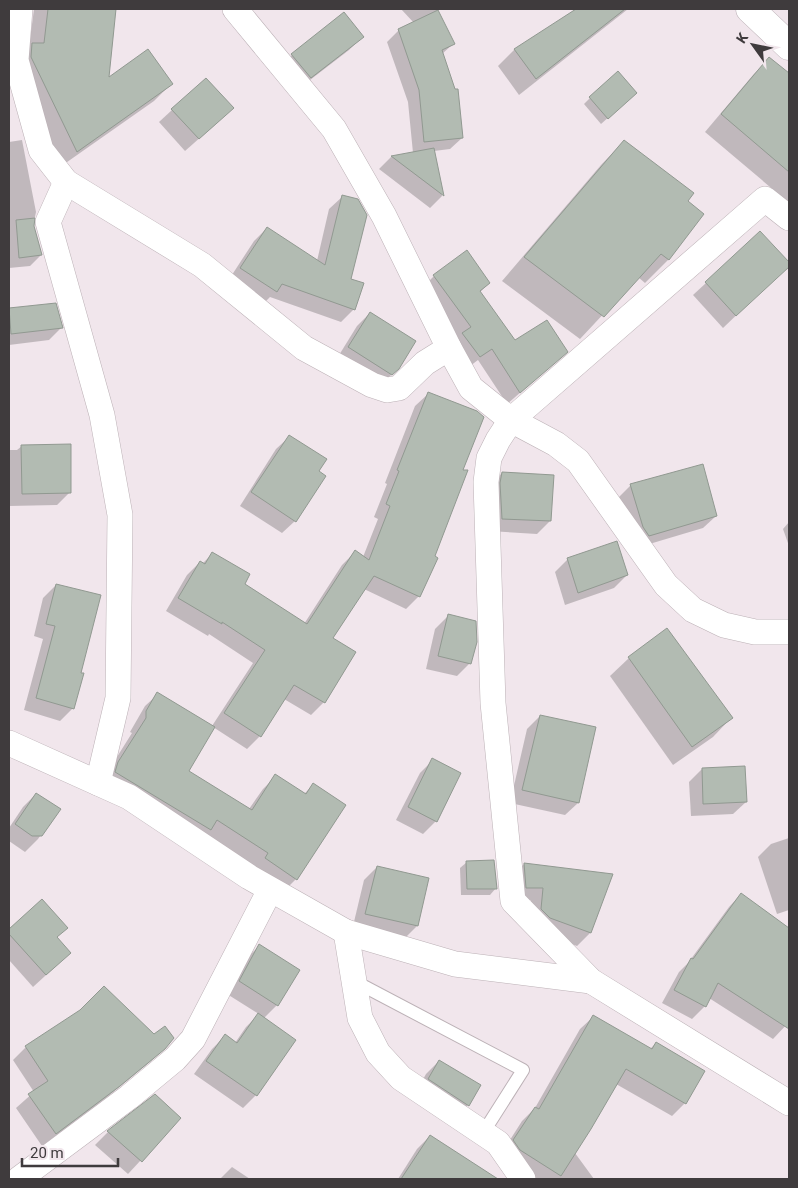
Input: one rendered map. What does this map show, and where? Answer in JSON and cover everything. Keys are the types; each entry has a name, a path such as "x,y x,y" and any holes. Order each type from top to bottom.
{"street":[{"path":"20,9 16,60 17,93 41,150 66,182 202,265 304,348 372,385 387,390 399,388 426,363 449,348"},
{"path":"235,9 334,130 384,216 449,348 471,388 511,420 556,444 578,461 666,585 694,610 724,625 756,632 789,632"},
{"path":"750,9 789,46"},
{"path":"66,182 48,222 102,415 120,516 118,698 98,783"},
{"path":"789,218 765,199 511,420 489,458 486,482 493,703 513,901 591,981 789,1103"},
{"path":"9,744 129,797 248,877 346,932 454,964 591,981"},
{"path":"19,1179 129,1097 176,1059 193,1039 270,890"},
{"path":"346,932 360,1018 378,1053 401,1078 498,1143 523,1179"}],"lane":[{"path":"354,981 523,1070 483,1133"}],"building":[{"path":"48,9 116,9 109,77 148,49 173,84 77,152 31,57 32,43 44,43"},
{"path":"576,9 625,9 536,79 514,49"},
{"path":"438,10 455,44 442,50 455,89 458,89 463,138 424,142 419,90 398,29"},
{"path":"344,12 364,37 311,78 291,54"},
{"path":"769,57 789,73 789,172 721,114"},
{"path":"618,71 637,93 608,119 589,97"},
{"path":"206,78 234,108 199,139 171,109"},
{"path":"624,140 694,193 688,201 704,214 669,260 661,254 604,317 524,257"},
{"path":"434,148 444,196 391,156"},
{"path":"342,195 358,199 367,215 351,279 364,283 355,310 282,284 277,292 240,268 267,227 325,265"},
{"path":"35,218 34,226 42,255 19,258 16,220"},
{"path":"760,231 789,262 789,267 736,316 705,282"},
{"path":"467,250 490,283 480,291 515,340 547,320 568,352 520,393 492,349 480,357 462,333 471,327 433,275"},
{"path":"56,303 63,328 11,334 9,308"},
{"path":"370,312 416,341 399,369 392,375 348,347"},
{"path":"428,392 477,411 484,417 463,470 468,470 435,556 438,558 420,597 374,576 333,638 356,652 325,703 294,685 261,737 224,713 265,650 222,622 222,624 178,598 200,561 205,564 212,552 250,574 245,584 307,624 355,550 369,560 390,506 386,504 399,471 397,470"},
{"path":"289,435 327,459 319,471 326,476 296,522 251,492"},
{"path":"71,444 71,493 22,494 21,445"},
{"path":"703,464 717,516 649,536 643,527 630,484"},
{"path":"502,472 554,475 551,521 502,519 500,483"},
{"path":"617,541 628,575 578,593 567,558"},
{"path":"56,584 101,595 74,709 36,698 55,626 46,624"},
{"path":"448,614 476,621 477,642 471,664 438,656"},
{"path":"667,628 733,718 692,747 628,657"},
{"path":"157,692 215,727 189,771 252,810 275,774 306,794 313,783 346,805 297,880 265,858 268,853 217,820 211,830 115,772 118,762 146,718 146,711"},
{"path":"540,715 596,727 579,803 522,790"},
{"path":"432,758 461,773 437,822 408,807"},
{"path":"745,766 747,802 703,804 702,768"},
{"path":"36,793 61,809 42,836 32,836 15,824"},
{"path":"494,860 497,889 467,889 466,861"},
{"path":"524,863 613,874 591,933 550,918 541,909 543,888 526,888"},
{"path":"377,866 429,878 418,926 365,914"},
{"path":"741,893 789,928 789,1029 718,983 706,1007 674,990 691,958 693,959"},
{"path":"42,899 68,928 57,937 71,953 46,975 9,934 9,929"},
{"path":"259,944 300,970 278,1006 239,981"},
{"path":"104,986 154,1034 165,1026 174,1038 165,1049 120,1086 56,1134 28,1094 48,1081 25,1046 80,1010"},
{"path":"258,1013 296,1040 257,1096 206,1061 225,1034 237,1043"},
{"path":"593,1015 652,1049 656,1042 705,1071 686,1104 626,1069 561,1176 520,1150 513,1140 535,1107 539,1109"},
{"path":"439,1060 481,1085 469,1106 428,1079"},
{"path":"155,1094 181,1118 142,1162 107,1131"},
{"path":"430,1135 498,1179 401,1179"}]}
